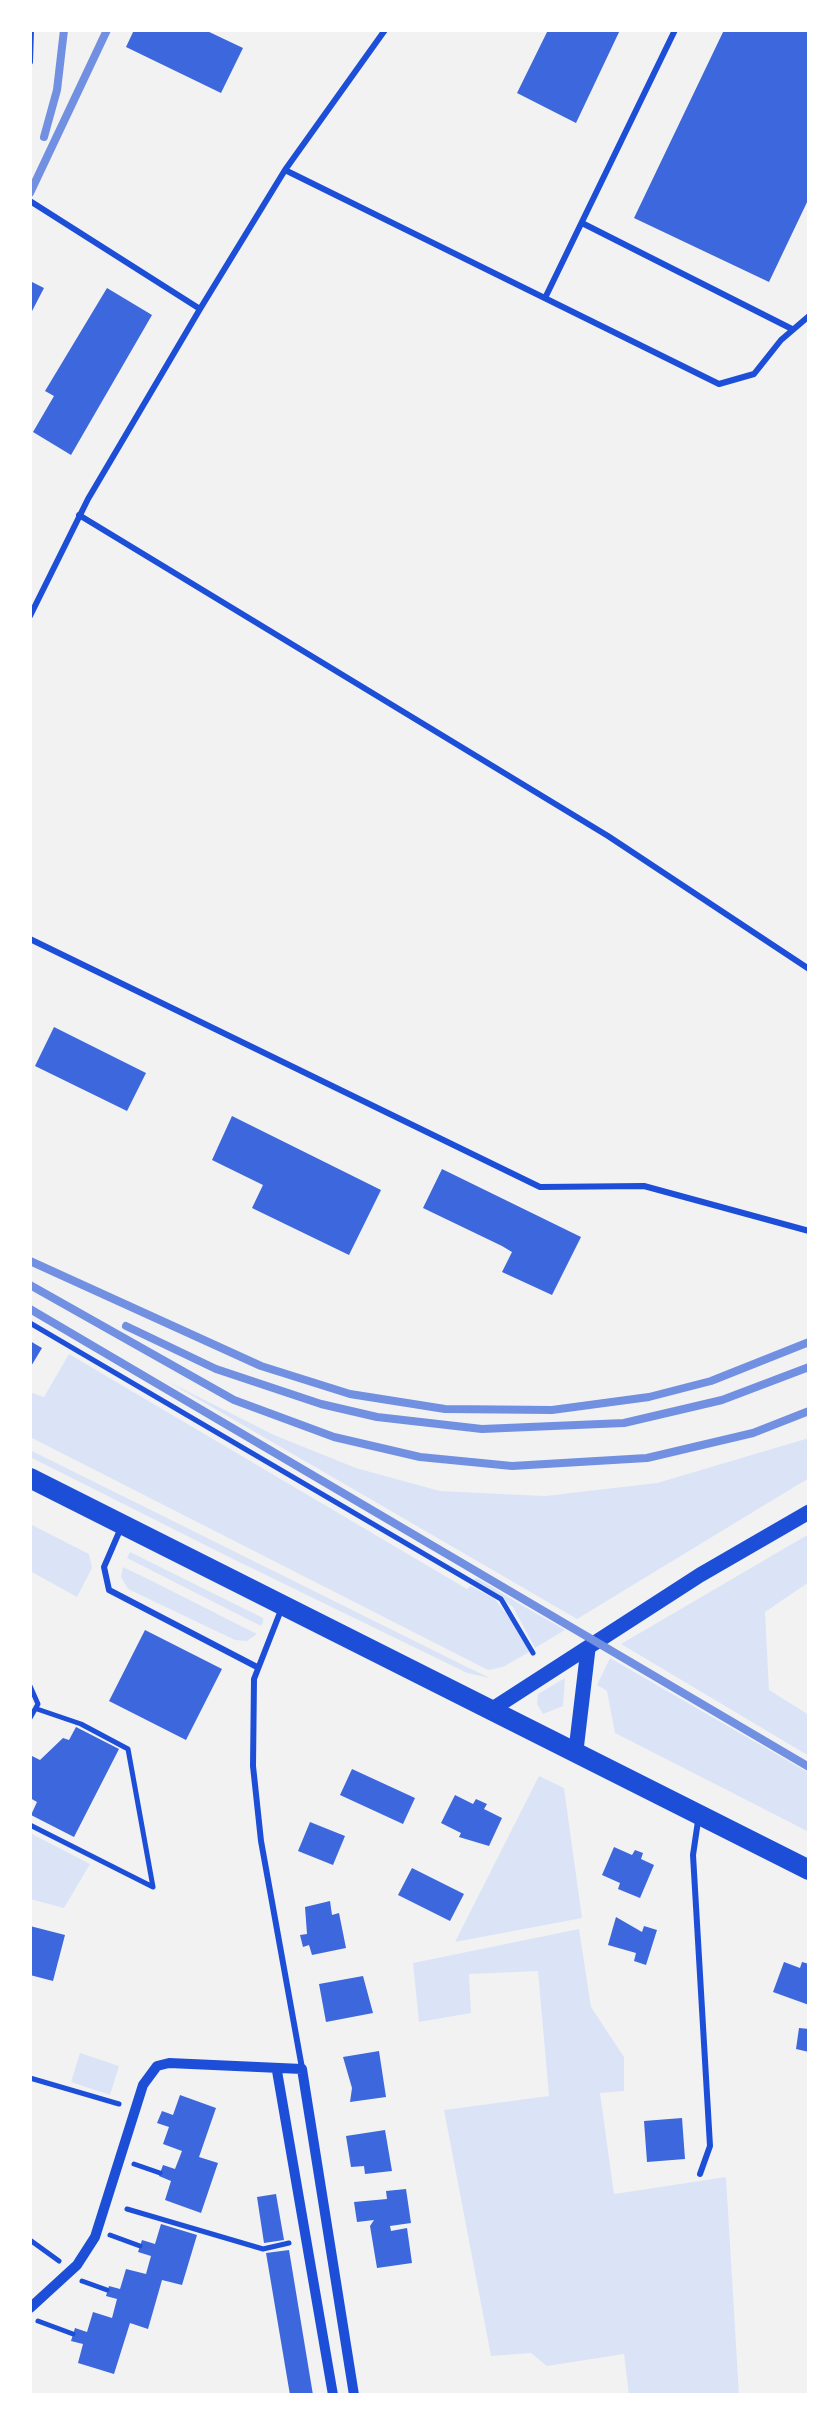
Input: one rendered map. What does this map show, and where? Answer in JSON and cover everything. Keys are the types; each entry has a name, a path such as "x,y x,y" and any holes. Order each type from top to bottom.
{"main road":[{"path":"30,1478 494,1708 809,1870"}],"street":[{"path":"494,1708 685,1584 809,1512"},
{"path":"576,1750 588,1649"},
{"path":"30,2308 77,2265 95,2238 147,2078 163,2063 277,2071 302,2069 354,2395"},
{"path":"277,2071 334,2395"}],"lane":[{"path":"30,62 31,30"},
{"path":"30,616 79,515 200,308 286,170 385,30"},
{"path":"546,296 676,30"},
{"path":"286,170 719,384 754,374 809,316"},
{"path":"30,202 200,308"},
{"path":"582,223 792,330"},
{"path":"79,515 608,836 809,969"},
{"path":"30,938 540,1186 644,1186 809,1231"},
{"path":"123,1524 104,1568 109,1590 256,1667"},
{"path":"284,1604 256,1667 251,1710 256,1806 302,2069"},
{"path":"700,1814 693,1855 710,2146 700,2174"}],"path":[{"path":"30,1323 501,1599 533,1653"},
{"path":"30,1686 38,1697 37,1709 30,1718"},
{"path":"30,1825 152,1887 128,1749 80,1724 37,1709"},
{"path":"30,2078 136,2109"},
{"path":"132,2163 160,2173"},
{"path":"127,2209 263,2249 307,2240"},
{"path":"109,2234 140,2246"},
{"path":"30,2240 51,2258 62,2261"},
{"path":"78,2280 107,2290"},
{"path":"35,2320 73,2334"}],"shaded area":[{"path":"69,1354 467,1589 470,1586 494,1598 520,1631 529,1652 503,1667 488,1670 30,1437 30,1392 44,1397"},
{"path":"167,1381 274,1435 356,1468 440,1491 545,1496 657,1483 809,1438 809,1478 577,1619"},
{"path":"30,1450 490,1678 467,1673 231,1558 30,1457"},
{"path":"30,1524 89,1554 92,1568 77,1597 30,1571"},
{"path":"809,1534 809,1582 765,1612 769,1690 809,1715 809,1756 621,1644"},
{"path":"130,1552 263,1618 261,1626 127,1558"},
{"path":"123,1567 257,1634 247,1641 235,1640 128,1589 121,1577"},
{"path":"477,1578 565,1630 535,1648 513,1607 473,1580"},
{"path":"610,1658 809,1773 809,1832 615,1733 607,1691 597,1685"},
{"path":"565,1678 563,1706 543,1714 537,1704 538,1694"},
{"path":"539,1776 564,1788 582,1918 455,1942"},
{"path":"30,1833 90,1864 64,1908 30,1899"},
{"path":"579,1929 591,2007 624,2057 624,2091 600,2093 614,2194 726,2177 739,2395 629,2395 624,2354 547,2366 531,2353 491,2356 444,2110 549,2096 538,1971 469,1974 471,2013 419,2022 413,1963"},
{"path":"80,2053 119,2066 110,2095 71,2082"}],"building":[{"path":"134,30 205,30 243,48 221,93 126,47"},
{"path":"548,30 620,30 576,123 517,93"},
{"path":"724,30 809,30 809,198 769,282 634,218"},
{"path":"30,281 44,288 30,315"},
{"path":"107,288 152,315 71,455 33,432 54,396 45,391"},
{"path":"54,1027 146,1073 127,1111 35,1066"},
{"path":"232,1116 381,1190 349,1255 252,1208 263,1185 212,1160"},
{"path":"442,1169 581,1237 552,1295 502,1272 512,1252 423,1208"},
{"path":"30,1341 42,1348 30,1368"},
{"path":"145,1630 222,1669 186,1740 109,1701"},
{"path":"76,1727 119,1749 74,1837 31,1815 37,1802 30,1798 30,1755 40,1760 63,1738 69,1740"},
{"path":"352,1769 415,1798 403,1824 340,1795"},
{"path":"455,1795 473,1804 476,1799 487,1804 484,1809 502,1818 489,1846 459,1837 461,1833 441,1823"},
{"path":"310,1822 345,1836 333,1865 298,1851"},
{"path":"614,1847 632,1855 635,1850 643,1853 641,1859 654,1865 640,1898 618,1889 620,1883 602,1875"},
{"path":"412,1868 464,1894 450,1921 398,1895"},
{"path":"330,1901 332,1915 339,1913 346,1948 312,1955 309,1945 303,1947 300,1935 307,1934 305,1907"},
{"path":"616,1917 642,1932 644,1926 657,1930 646,1965 634,1961 636,1953 608,1945"},
{"path":"30,1926 65,1935 53,1981 30,1975"},
{"path":"784,1962 800,1968 802,1962 809,1964 809,2005 773,1992"},
{"path":"363,1976 373,2013 326,2022 319,1984"},
{"path":"799,2028 809,2029 809,2052 796,2049"},
{"path":"379,2051 386,2097 350,2102 352,2088 343,2057"},
{"path":"180,2095 216,2108 199,2157 218,2163 201,2213 165,2200 171,2181 159,2176 163,2165 175,2169 182,2151 163,2144 169,2127 157,2123 162,2111 173,2115"},
{"path":"682,2118 685,2159 647,2162 644,2121"},
{"path":"385,2130 392,2171 365,2174 364,2166 351,2167 346,2136"},
{"path":"406,2189 411,2223 390,2226 391,2231 407,2228 412,2263 377,2268 370,2226 374,2220 357,2222 354,2202 387,2199 386,2191"},
{"path":"276,2194 284,2240 264,2243 257,2197"},
{"path":"161,2224 197,2235 182,2285 162,2280 148,2329 130,2323 114,2374 78,2363 83,2344 71,2341 75,2328 87,2332 93,2312 112,2318 117,2299 106,2296 109,2286 120,2289 126,2269 146,2274 151,2256 138,2252 142,2240 155,2244"},
{"path":"289,2250 313,2395 290,2395 266,2253"}],"railway":[{"path":"44,137 57,90 64,30"},
{"path":"30,193 107,30"},
{"path":"30,1261 261,1366 350,1394 445,1409 552,1410 649,1397 711,1381 809,1342"},
{"path":"30,1285 234,1400 334,1437 420,1457 512,1466 647,1458 753,1433 809,1411"},
{"path":"30,1309 809,1767"},
{"path":"126,1326 216,1369 321,1404 377,1417 482,1429 624,1423 722,1400 809,1367"}]}
